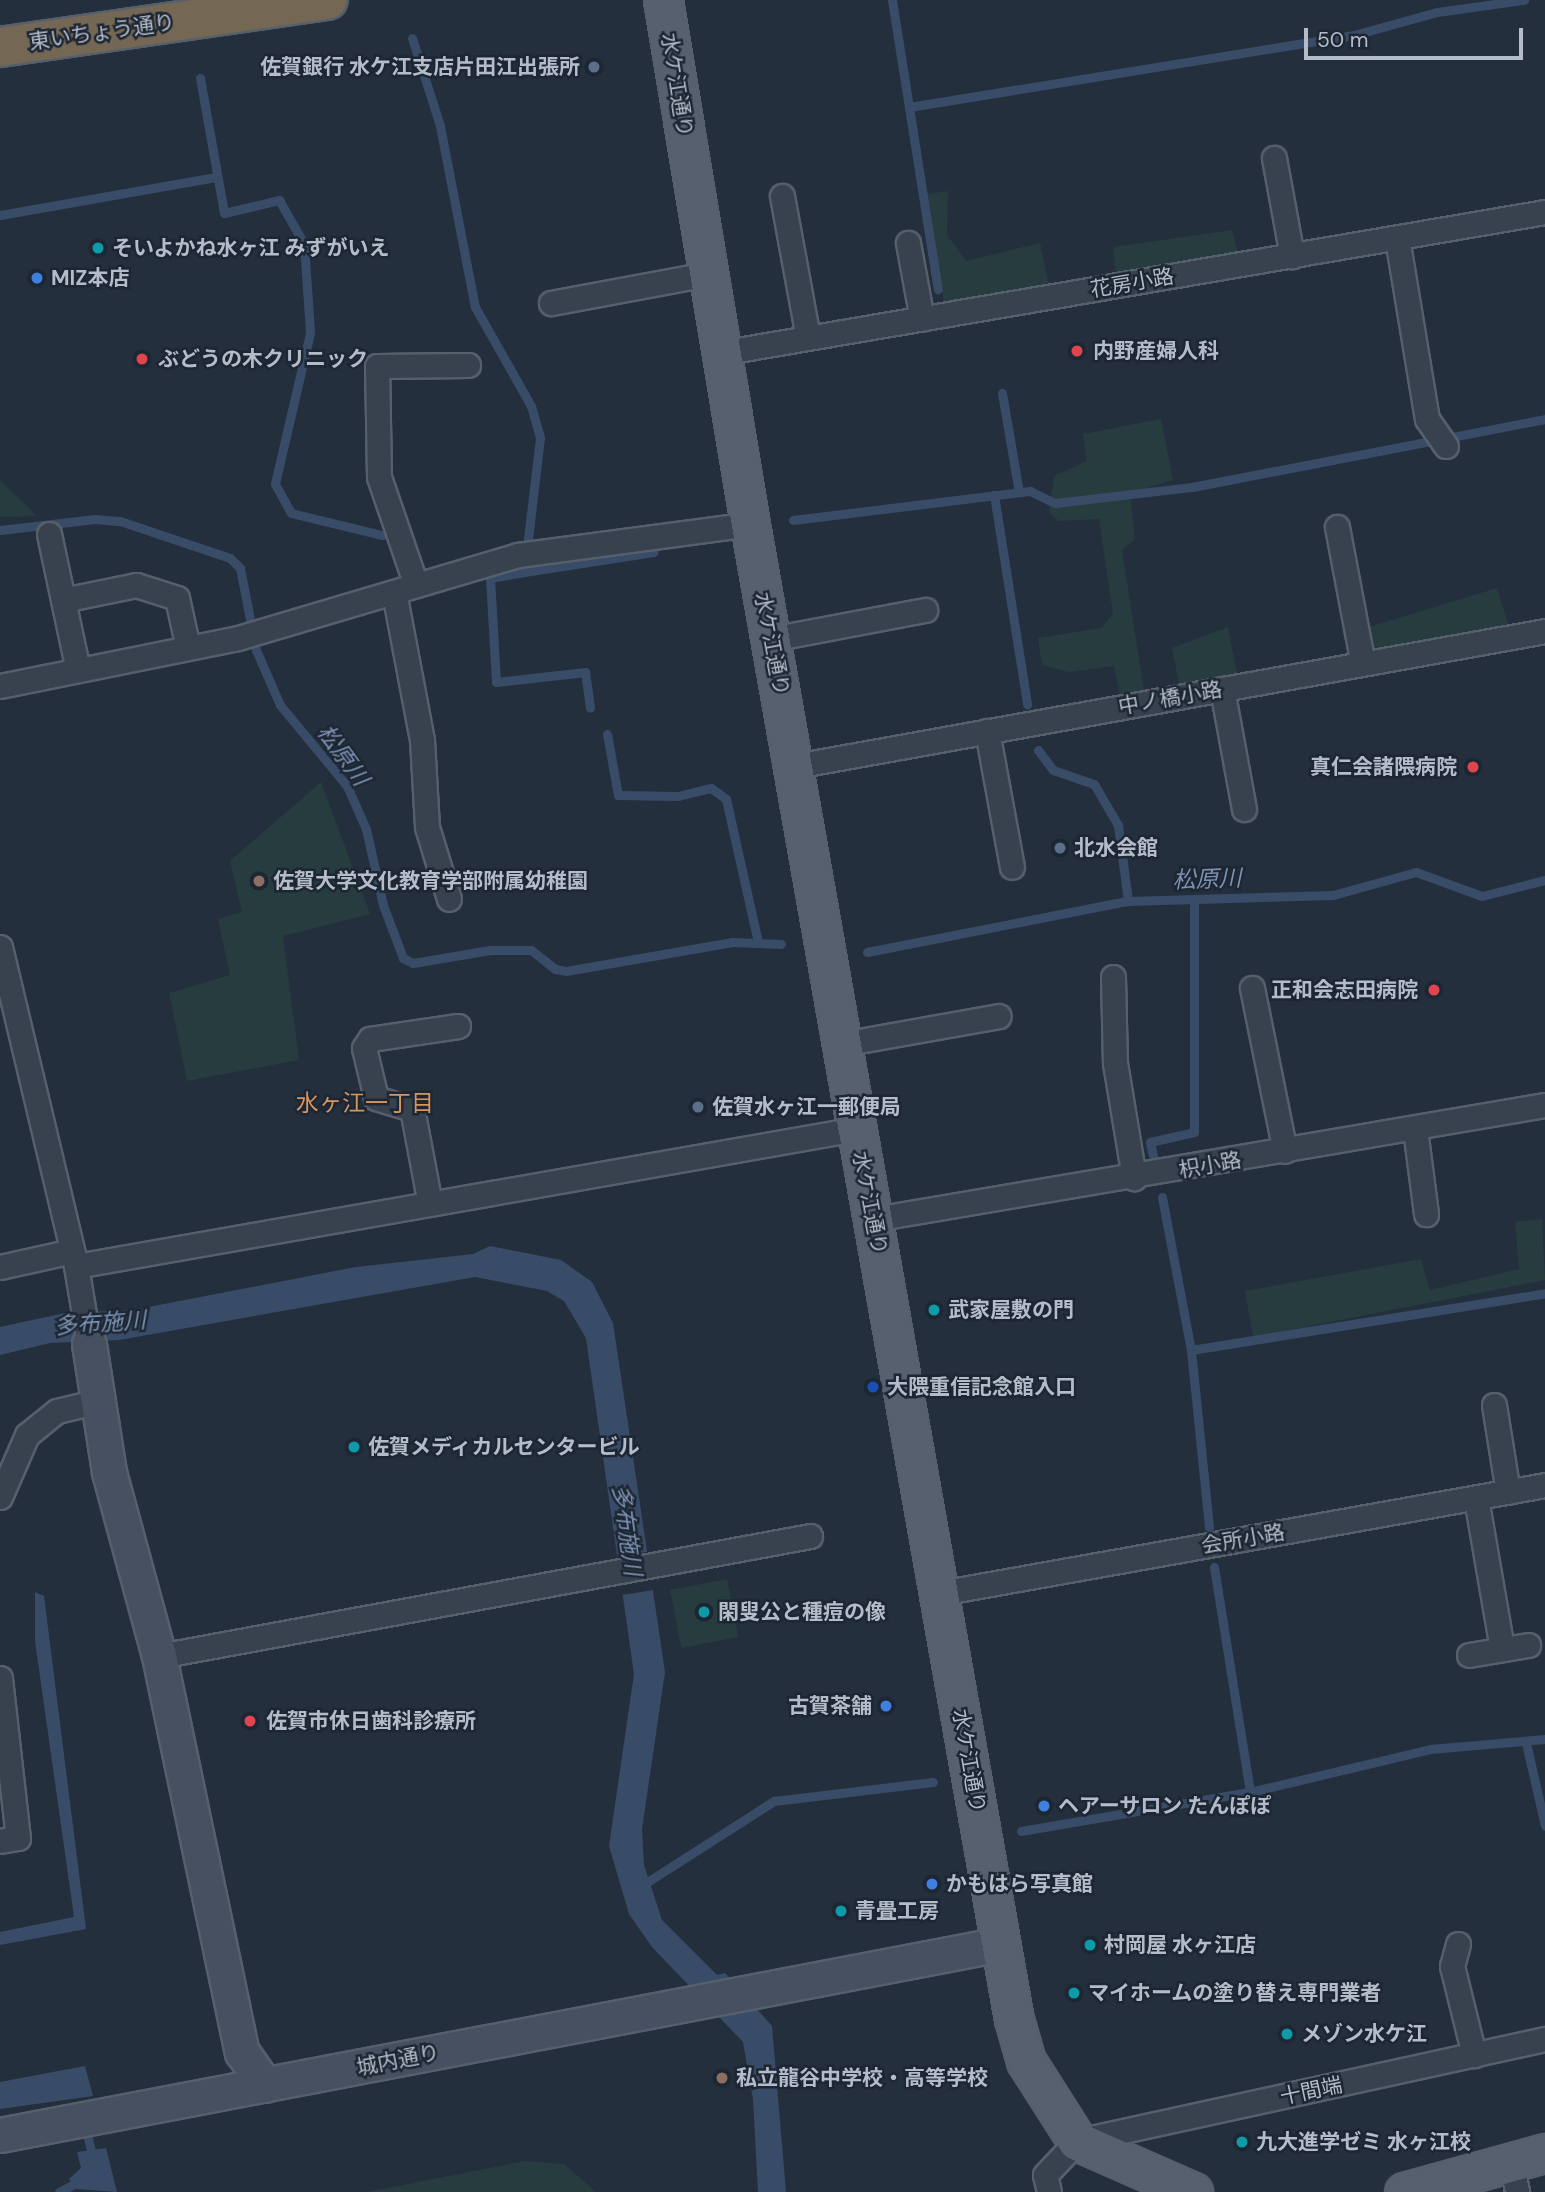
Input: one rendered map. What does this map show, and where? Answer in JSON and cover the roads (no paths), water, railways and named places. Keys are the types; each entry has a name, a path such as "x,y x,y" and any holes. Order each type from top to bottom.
{"highway":[{"name":"東いちょう通り","path":"0,47 328,0"}],"main road":[{"name":"水ケ江通り","path":"663,0 720,353 1001,1944 1026,2061 1077,2141"},
{"path":"1077,2141 1193,2192"},
{"path":"1404,2192 1524,2169"}],"street":[{"path":"1274,158 1292,256"},
{"path":"782,196 808,338"},
{"name":"花房小路","path":"720,353 1545,212"},
{"path":"1397,238 1427,419 1443,439"},
{"path":"908,243 922,319"},
{"path":"551,303 707,274"},
{"path":"416,585 380,477 377,366 468,365"},
{"path":"0,686 238,638 528,553 750,524"},
{"path":"1337,527 1363,664"},
{"path":"49,534 78,670"},
{"path":"63,600 136,585 177,598 188,648"},
{"path":"394,592 422,740 427,827 449,899"},
{"path":"771,639 925,610"},
{"name":"中ノ橋小路","path":"795,766 1545,631"},
{"path":"1222,689 1244,809"},
{"path":"987,731 1012,867"},
{"path":"0,947 7,1005 74,1258 109,1472 159,1656 242,2052 265,2085"},
{"path":"1113,977 1115,1063 1134,1178"},
{"path":"1252,988 1285,1152"},
{"path":"842,1044 999,1016"},
{"path":"430,1204 412,1109 376,1098 364,1048 370,1039 458,1026"},
{"name":"枳小路","path":"874,1219 1134,1178 1545,1105"},
{"path":"0,1267 430,1204 856,1129"},
{"path":"1415,1129 1426,1214"},
{"path":"3,1484 27,1435 57,1410 97,1401"},
{"path":"1494,1405 1508,1492"},
{"name":"会所小路","path":"940,1593 1545,1485"},
{"path":"1476,1498 1502,1649"},
{"path":"159,1656 810,1536"},
{"path":"1469,1655 1528,1645"},
{"path":"0,1678 18,1838 0,1841"},
{"name":"城内通り","path":"0,2135 1001,1944"},
{"path":"1458,1944 1452,1966 1474,2054"},
{"name":"十間端","path":"1077,2141 1545,2039"},
{"path":"1049,2192 1045,2175 1077,2141"}],"water":[{"name":"多布施川","path":"490,1246 561,1260 592,1282 613,1323 665,1672 642,1829 644,1865 662,1920 717,1975 725,1973 772,2026 786,2192 758,2192 753,2099 743,2042 652,1947 629,1914 609,1846 634,1674 586,1338 564,1301 547,1291 475,1277 119,1340 50,1343 0,1355 0,1327 65,1313 133,1310 356,1267 473,1254"},
{"path":"35,1592 44,1596 86,1929 0,1945 0,1932 74,1917 35,1641"},
{"path":"85,2066 93,2096 0,2109 0,2082"},
{"path":"106,2148 117,2192 76,2189 69,2179 81,2168 77,2152"}],"waterway":[{"path":"892,0 938,289"},
{"path":"909,107 1354,35 1437,12 1524,0"},
{"path":"412,38 440,126 475,307 531,406 540,438 524,572 653,552"},
{"path":"200,78 224,213 279,200 304,244 310,333 275,484 291,513 382,535"},
{"path":"0,215 216,177"},
{"path":"1002,393 1019,492"},
{"path":"793,520 1030,491 1055,503 1192,487 1545,419"},
{"path":"994,495 1027,704"},
{"name":"松原川","path":"0,530 95,519 120,521 230,558 240,568 256,650 280,705 347,786 366,829 383,905 403,958 413,963 490,950 531,950 555,969 566,971 733,942 781,944"},
{"path":"524,572 490,578 496,682 585,672 590,708"},
{"path":"607,734 618,795 678,796 711,788 726,799 758,942"},
{"path":"1038,750 1053,770 1094,784 1118,825 1128,901"},
{"name":"松原川","path":"867,952 1128,901 1333,895 1416,872 1482,896 1545,880"},
{"path":"1153,1156 1150,1142 1194,1132 1194,901"},
{"path":"1162,1197 1191,1350 1209,1527"},
{"path":"1191,1350 1545,1293"},
{"path":"1214,1567 1250,1792"},
{"path":"1021,1831 1250,1792 1430,1749 1545,1739"},
{"path":"1526,1743 1545,1826"},
{"path":"641,1886 774,1801 933,1782"},
{"path":"85,2125 93,2159"},
{"path":"59,2192 82,2180"}],"place":[{"name":"佐賀銀行 水ケ江支店片田江出張所","path":"594,67"},
{"name":"そいよかね水ヶ江 みずがいえ","path":"98,248"},
{"name":"MIZ本店","path":"37,278"},
{"name":"内野産婦人科","path":"1077,351"},
{"name":"ぶどうの木クリニック","path":"142,359"},
{"name":"真仁会諸隈病院","path":"1473,767"},
{"name":"北水会館","path":"1060,848"},
{"name":"佐賀大学文化教育学部附属幼稚園","path":"259,881"},
{"name":"正和会志田病院","path":"1434,990"},
{"name":"佐賀水ヶ江一郵便局","path":"698,1107"},
{"name":"武家屋敷の門","path":"934,1310"},
{"name":"大隈重信記念館入口","path":"873,1387"},
{"name":"佐賀メディカルセンタービル","path":"354,1447"},
{"name":"閑叟公と種痘の像","path":"704,1612"},
{"name":"古賀茶舗","path":"886,1706"},
{"name":"佐賀市休日歯科診療所","path":"250,1721"},
{"name":"ヘアーサロン たんぽぽ","path":"1044,1806"},
{"name":"かもはら写真館","path":"932,1884"},
{"name":"青畳工房","path":"841,1911"},
{"name":"村岡屋 水ヶ江店","path":"1090,1945"},
{"name":"マイホームの塗り替え専門業者","path":"1074,1993"},
{"name":"メゾン水ケ江","path":"1287,2034"},
{"name":"私立龍谷中学校・高等学校","path":"722,2078"},
{"name":"九大進学ゼミ 水ヶ江校","path":"1242,2142"}],"district":[{"name":"水ヶ江一丁目","path":"365,1103"}]}
